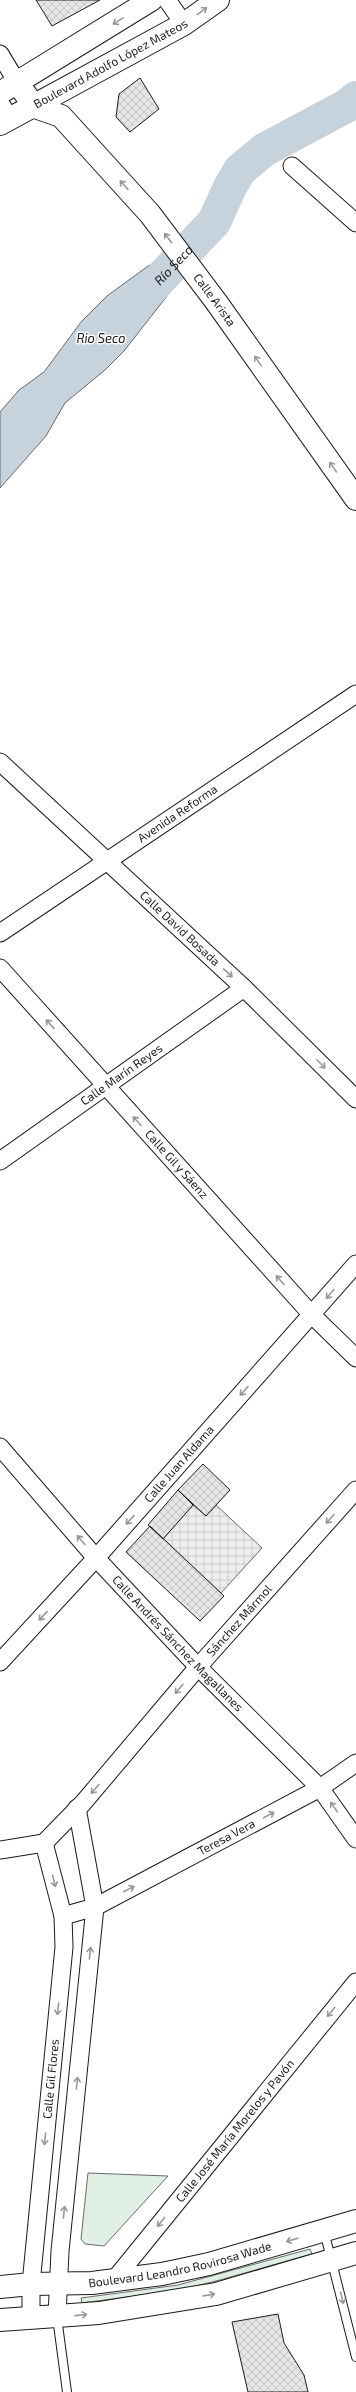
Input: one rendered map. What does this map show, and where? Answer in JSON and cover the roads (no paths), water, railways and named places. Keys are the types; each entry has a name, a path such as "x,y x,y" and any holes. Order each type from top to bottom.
{"main road":[{"path":"35,107 9,88 151,0"},
{"name":"Boulevard Adolfo López Mateos","path":"4,115 35,107 184,24 218,0"},
{"name":"Calle Arista","path":"35,107 61,116 150,214 217,303 356,499"},
{"name":"Boulevard Leandro Rovirosa Wade","path":"0,2288 31,2284 58,2284 114,2280 162,2274 208,2264 324,2230 355,2224"},
{"path":"0,2320 106,2312 216,2294 356,2253"}],"street":[{"path":"167,0 184,24"},
{"path":"0,54 9,88"},
{"path":"292,166 356,223"},
{"name":"Avenida Reforma","path":"0,932 356,694"},
{"name":"Calle David Bosada","path":"0,762 244,988 356,1099"},
{"name":"Calle Gil y Sáenz","path":"0,968 106,1088 312,1315 356,1358"},
{"name":"Calle Marín Reyes","path":"0,1161 106,1088 244,988"},
{"name":"Calle Juan Aldama","path":"0,1662 96,1558 356,1264"},
{"name":"Calle Andrés Sánchez Magallanes","path":"0,1447 96,1558 198,1667 320,1788 356,1839"},
{"name":"Sánchez Mármol","path":"44,1843 77,1808 198,1667 356,1490"},
{"name":"Teresa Vera","path":"63,1916 95,1907 320,1788 356,1763"},
{"path":"57,2316 58,2284 95,1907 77,1808"},
{"path":"0,1850 44,1843"},
{"name":"Calle Gil Flores","path":"31,2318 31,2284 64,1947 63,1916 44,1843"},
{"name":"Calle José María Morelos y Pavón","path":"114,2280 356,1982"}],"lane":[{"path":"324,2230 356,2357"},
{"path":"57,2316 67,2392"}],"water":[{"name":"Rio Seco","path":"165,259 174,265 178,273 167,296 124,351 105,370 65,403 46,436 0,488 0,412 19,390 44,372 81,322 107,296 148,266"}],"waterway":[{"name":"Río Seco","path":"141,299 214,222 230,187 240,170 264,150 348,105 356,98"}]}
